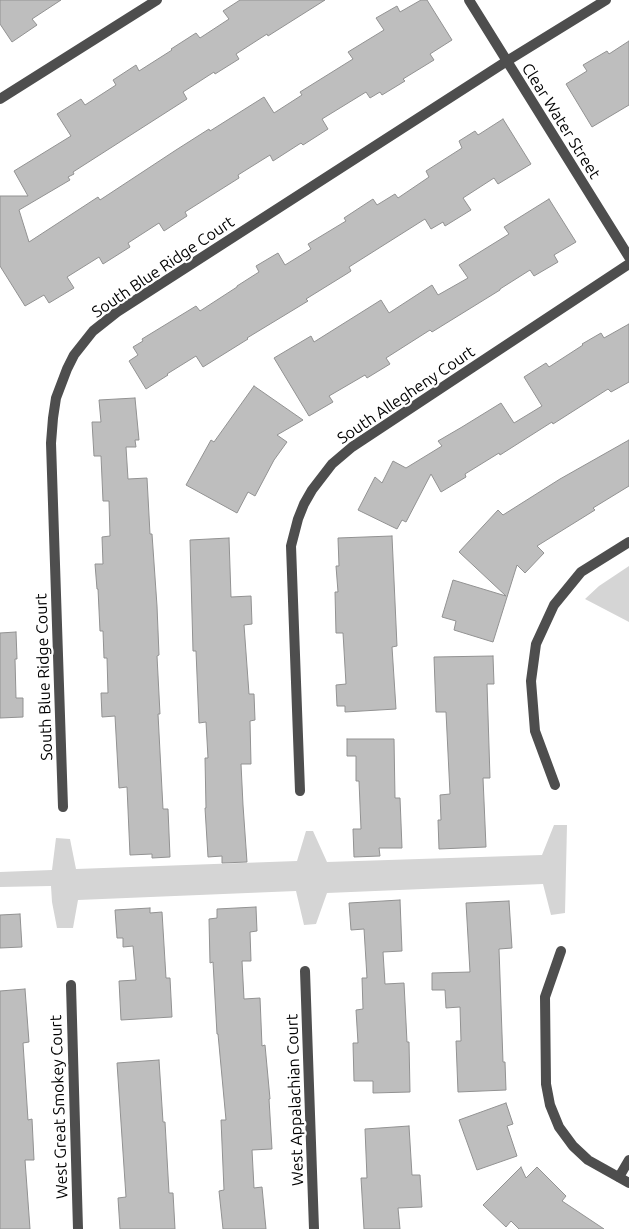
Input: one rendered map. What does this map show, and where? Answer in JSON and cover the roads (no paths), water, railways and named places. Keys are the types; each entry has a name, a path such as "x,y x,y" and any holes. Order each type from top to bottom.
{"street":[{"path":"0,99 157,0"},
{"name":"Clear Water Street","path":"469,0 629,257"},
{"name":"South Blue Ridge Court","path":"63,807 51,443 56,398 74,355 93,331 116,312 606,0"},
{"name":"South Allegheny Court","path":"300,791 291,546 298,519 312,490 332,464 352,447 629,264"},
{"path":"555,785 535,731 531,681 536,644 554,605 581,572 629,542"},
{"path":"561,951 544,997 546,1084 550,1105 558,1127 573,1146 588,1160 629,1183"},
{"name":"West Appalachian Court","path":"305,970 314,1229"},
{"name":"West Great Smokey Court","path":"71,985 78,1229"},
{"path":"619,1177 629,1160"}]}
